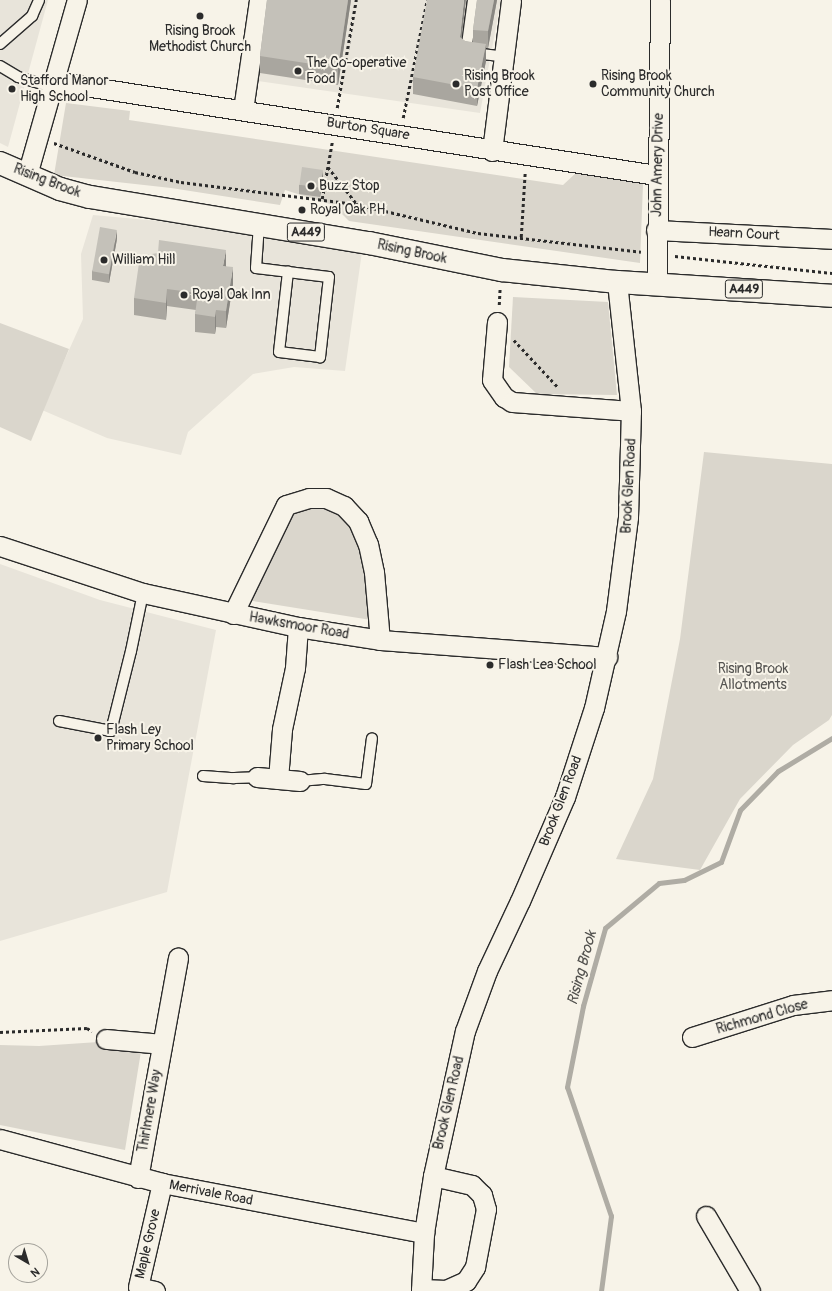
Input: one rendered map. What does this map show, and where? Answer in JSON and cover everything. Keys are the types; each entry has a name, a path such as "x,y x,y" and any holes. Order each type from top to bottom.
{"highway":[{"name":"Rising Brook","path":"0,163 60,189 90,197 259,224 502,270 616,282 657,283 832,296"}],"street":[{"path":"27,175 76,0"},
{"path":"243,110 259,0"},
{"path":"492,151 511,0"},
{"name":"John Amery Drive","path":"657,283 656,175 661,70 660,0"},
{"name":"Burton Square","path":"53,84 243,110 400,134 492,151 656,175"},
{"name":"Hearn Court","path":"656,230 832,239"},
{"name":"Brook Glen Road","path":"433,1176 472,1186 482,1195 486,1209 475,1267 466,1281 446,1290 421,1290 424,1233 433,1176 465,1031 487,971 520,901 565,797 585,741 607,656 625,550 631,470 631,412 616,282"},
{"path":"497,322 492,372 496,389 512,402 631,412"},
{"path":"233,614 286,505 309,498 326,498 344,506 358,521 368,544 374,572 380,640"},
{"name":"Hawksmoor Road","path":"0,546 143,593 233,614 298,627 380,640 607,656"},
{"path":"278,779 282,729 293,680 298,627"},
{"path":"257,777 300,781"},
{"name":"Thirlmere Way","path":"138,1178 178,958"},
{"name":"Richmond Close","path":"692,1037 793,1005 832,1000"},
{"path":"106,1039 162,1044"},
{"name":"Merrivale Road","path":"0,1139 138,1178 424,1233"},
{"name":"Maple Grove","path":"144,1290 162,1183"},
{"path":"706,1216 750,1291"}],"lane":[{"path":"0,44 32,16 39,0"},
{"path":"473,0 466,52 504,57"},
{"path":"0,66 18,77 53,84"},
{"path":"259,224 256,268 329,277 320,357 279,352 288,272"},
{"path":"58,721 111,731 131,651 143,593"},
{"path":"300,781 325,779 366,784 372,738"},
{"path":"203,776 234,778 257,777"}],"path":[{"path":"322,199 356,0"},
{"path":"400,134 427,0"},
{"path":"38,137 135,172 174,180 282,196 322,199 356,204 478,233 832,273"},
{"path":"521,237 526,156"},
{"path":"328,167 356,204"},
{"path":"502,270 497,322 577,408"},
{"path":"0,1032 87,1028 106,1039"}],"shaded area":[{"name":"Stafford Manor High School","path":"0,0 48,0 8,147 0,143"},
{"path":"270,0 501,0 480,113 258,81"},
{"path":"93,215 159,221 362,252 345,371 294,367 253,374 188,432 181,455 107,438 42,410 83,319 81,254"},
{"name":"Flash Ley Primary School","path":"0,564 100,600 216,630 167,892 0,941"}],"green space":[{"path":"66,103 130,111 129,120 563,185 577,172 637,179 643,184 640,263 349,221 333,205 285,190 280,205 171,188 54,175"},
{"path":"513,297 608,302 617,395 537,394 509,367"},
{"path":"0,323 69,349 31,441 0,427"},
{"name":"Rising Brook Allotments","path":"704,452 832,464 832,715 829,720 793,745 740,799 700,870 616,859 653,779 680,639"},
{"path":"324,502 348,514 363,543 371,620 247,600 278,527 298,506"},
{"path":"143,1039 125,1150 0,1125 0,1045 39,1046"}],"building":[{"path":"267,0 348,0 338,68 260,56"},
{"path":"427,0 464,0 460,37 465,41 486,44 477,89 413,77"},
{"path":"477,0 494,0 488,31 473,30"},
{"path":"302,167 323,170 320,188 299,185"},
{"name":"William Hill","path":"100,227 117,230 109,274 92,271"},
{"name":"Royal Oak Inn","path":"159,240 226,250 223,266 233,267 226,311 216,310 215,317 195,314 198,293 167,289 166,303 134,298 140,256 158,253"}],"waterway":[{"name":"Rising Brook","path":"601,1291 611,1216 567,1087 583,1006 605,928 659,883 684,880 721,862 740,810 778,771 832,738"}],"place":[{"name":"Rising Brook Methodist Church","path":"200,16"},
{"name":"The Co-operative Food","path":"298,71"},
{"name":"Rising Brook Post Office","path":"456,84"},
{"name":"Rising Brook Community Church","path":"593,84"},
{"name":"Stafford Manor High School","path":"12,89"},
{"name":"Buzz Stop","path":"311,186"},
{"name":"Royal Oak PH","path":"302,210"},
{"name":"William Hill","path":"104,260"},
{"name":"Royal Oak Inn","path":"184,295"},
{"name":"Flash Lea School","path":"490,665"},
{"name":"Flash Ley Primary School","path":"98,738"}]}
